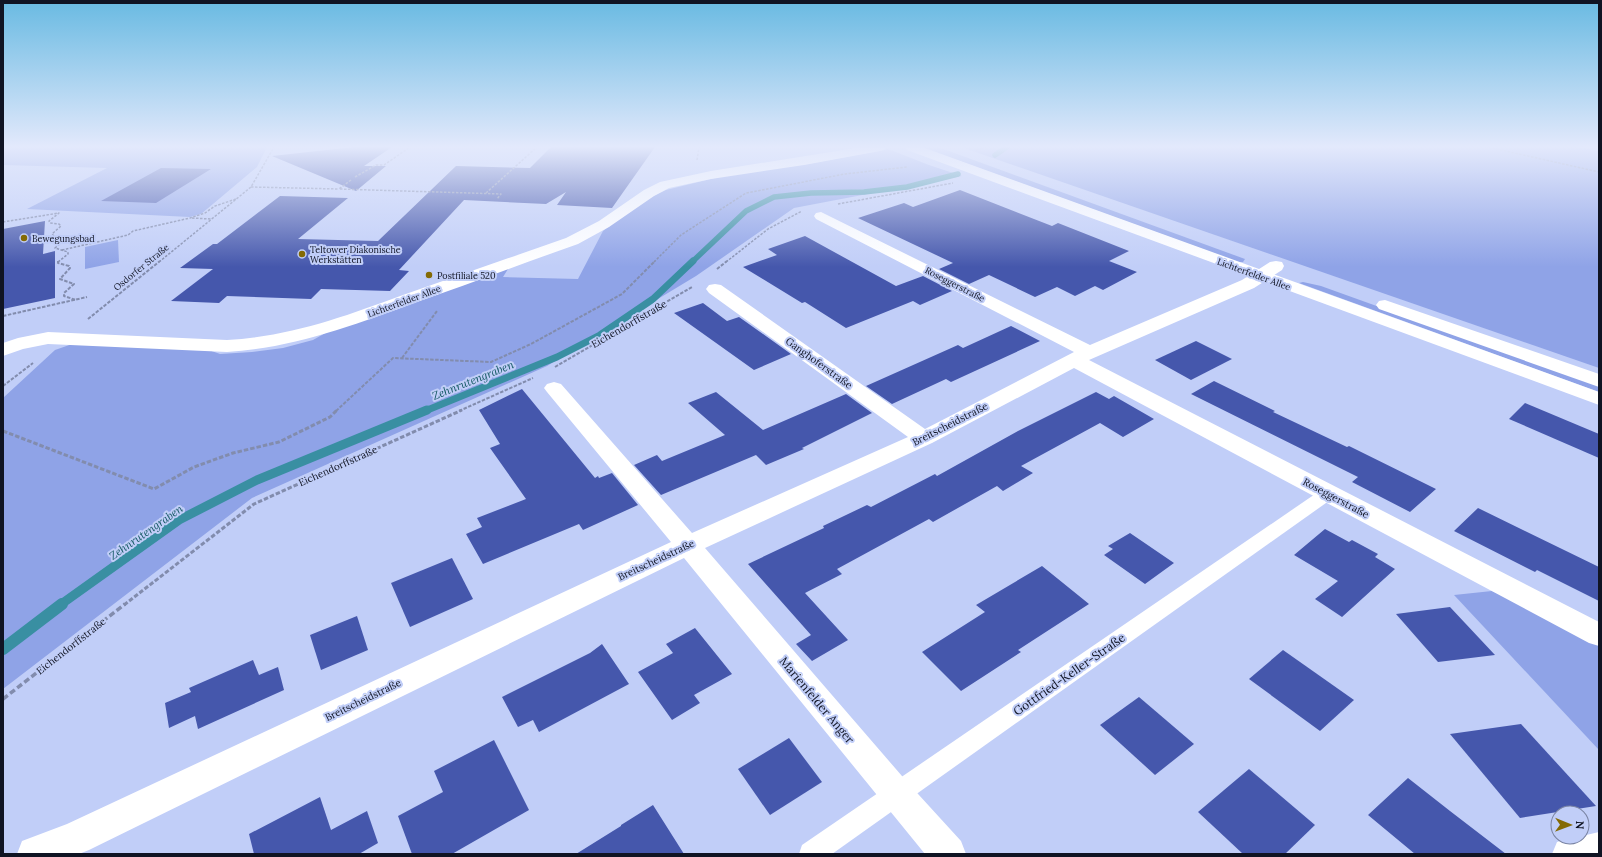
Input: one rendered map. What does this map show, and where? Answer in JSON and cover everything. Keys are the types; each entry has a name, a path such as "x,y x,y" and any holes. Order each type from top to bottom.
{"street":[{"name":"Lichterfelder Allee","path":"3,350 18,344 48,338 227,346 251,346 288,339 322,330 572,241 604,224 649,193 661,187"},
{"name":"Lichterfelder Allee","path":"1028,187 1268,271 1599,381"},
{"name":"Lichterfelder Allee","path":"1048,187 1599,399"},
{"name":"Roseggerstraße","path":"821,216 1082,356 1327,494 1599,635"},
{"name":"Breitscheidstraße","path":"35,854 76,846 688,545 924,438 1082,356 1248,284 1268,271"},
{"name":"Ganghoferstraße","path":"706,287 924,438"},
{"path":"546,379 688,545"},
{"name":"Marienfelder Anger","path":"688,545 948,854"}],"lane":[{"name":"Gottfried-Keller-Straße","path":"811,854 1327,494"},
{"path":"1564,854 1566,851 1599,844"}],"path":[{"path":"251,187 501,194 497,199"},
{"name":"Osdorfer Straße","path":"3,386 251,187"},
{"path":"486,193 493,187"},
{"path":"3,431 154,489 194,467 233,453 279,442 330,417 393,358 491,362 532,344 622,294 681,235 746,192 774,187"},
{"path":"60,250 128,235 133,231 190,218 205,213 215,206 238,198"},
{"path":"3,222 59,213 49,221 50,223 61,226 52,234 55,237 63,238 64,240 55,248 68,252 68,254 58,261 58,263 69,266 70,268 60,279 74,284 64,293 64,296 76,300"},
{"path":"190,218 212,219"},
{"path":"402,358 460,281"},
{"name":"Eichendorffstraße","path":"3,699 254,504 546,379 706,287"},
{"path":"3,316 87,297"}],"shaded area":[{"path":"70,187 233,187 201,214 190,217 27,209"},
{"path":"678,187 904,187 794,208 696,276 547,366 252,498 3,689 3,398 55,350 78,342 206,349 220,354 283,348 313,340 329,331 511,264 503,277 578,279 603,231 637,204 666,190"},
{"path":"1031,187 1048,187 1245,259 1243,262 1238,262"},
{"path":"1076,187 1599,187 1599,368"},
{"path":"118,240 119,262 85,269 85,247"},
{"path":"1303,282 1321,286 1599,386 1599,392 1299,283"},
{"path":"1492,591 1599,640 1599,750 1454,595"}],"building":[{"path":"126,187 182,187 156,203 101,201"},
{"path":"346,187 361,187 356,191"},
{"name":"Teltower Diakonische Werkstätten","path":"434,187 627,187 612,208 557,205 566,192 546,204 464,200 399,270 409,271 390,291 321,289 311,299 227,296 219,303 171,301 213,269 180,268 213,244 217,244 280,196 348,198 298,239 378,241"},
{"path":"960,190 1052,226 1058,223 1129,251 1109,261 1137,272 1103,290 1095,286 1075,296 1057,287 1035,297 989,275 969,284 939,269 953,263 858,218 904,203 913,207"},
{"path":"45,221 43,254 55,251 55,298 3,309 3,229"},
{"path":"805,236 896,286 923,276 952,291 920,305 913,301 846,328 805,302 802,303 743,267 777,255 768,249"},
{"path":"703,303 727,321 739,317 791,354 754,370 674,313"},
{"path":"1011,326 1040,341 951,382 946,379 892,404 866,386 958,345 963,348"},
{"path":"1196,341 1232,359 1191,380 1155,360"},
{"path":"1214,381 1275,411 1273,412 1347,447 1349,446 1436,489 1410,512 1352,482 1358,477 1191,394"},
{"path":"522,389 595,478 612,473 638,505 583,530 579,524 483,564 466,534 482,527 477,518 526,499 490,448 500,444 479,410"},
{"path":"716,392 763,430 846,394 872,413 802,448 804,449 766,465 756,455 661,495 634,465 657,455 662,461 725,435 688,403"},
{"path":"1096,392 1109,399 1114,396 1154,419 1123,437 1100,423 1021,466 1033,473 1003,491 997,486 933,522 929,519 837,569 842,574 805,593 848,640 812,661 796,644 811,635 748,564 824,528 823,526 867,505 871,507 935,474 937,476 1018,431"},
{"path":"1525,403 1599,434 1599,458 1509,419"},
{"path":"1478,508 1599,567 1599,601 1537,570 1535,572 1454,531"},
{"path":"1325,529 1349,542 1352,540 1378,554 1375,557 1395,569 1342,617 1315,599 1338,581 1294,555"},
{"path":"1130,533 1174,563 1145,584 1104,555 1113,549 1108,546"},
{"path":"452,558 473,599 410,627 391,583"},
{"path":"1042,566 1089,604 1018,650 1021,652 961,691 922,652 985,612 976,605"},
{"path":"1450,607 1495,655 1438,662 1396,614"},
{"path":"357,616 368,650 321,670 310,635"},
{"path":"695,628 732,674 694,695 700,703 672,720 638,672 673,653 666,644"},
{"path":"602,644 629,684 539,732 533,720 518,727 502,697 590,653"},
{"path":"1283,650 1354,700 1320,731 1249,679"},
{"path":"253,660 259,675 278,667 284,690 198,729 195,716 169,728 165,703 191,692 189,688"},
{"path":"1139,697 1194,744 1155,775 1100,725"},
{"path":"1521,724 1596,806 1550,805 1550,813 1520,818 1450,734"},
{"path":"789,738 822,782 770,815 738,769"},
{"path":"494,740 529,810 452,854 412,854 398,816 443,792 434,771"},
{"path":"1249,769 1315,825 1285,854 1243,854 1198,812"},
{"path":"1408,778 1506,854 1415,854 1368,815"},
{"path":"320,797 331,830 367,811 378,843 359,854 254,854 249,834"},
{"path":"653,805 684,854 576,854 621,826"}],"waterway":[{"name":"Zehnrutengraben","path":"692,262 746,211 774,197 811,193 864,192 907,187"},
{"name":"Zehnrutengraben","path":"425,411 557,357 600,335 653,299 693,261"},
{"name":"Zehnrutengraben","path":"60,605 179,520 257,480 427,410"},
{"name":"Zehnrutengraben","path":"3,649 62,604"}],"place":[{"name":"Bewegungsbad","path":"24,238"},
{"name":"Teltower Diakonische Werkstätten","path":"302,254"},
{"name":"Postfiliale 520","path":"429,275"}]}
